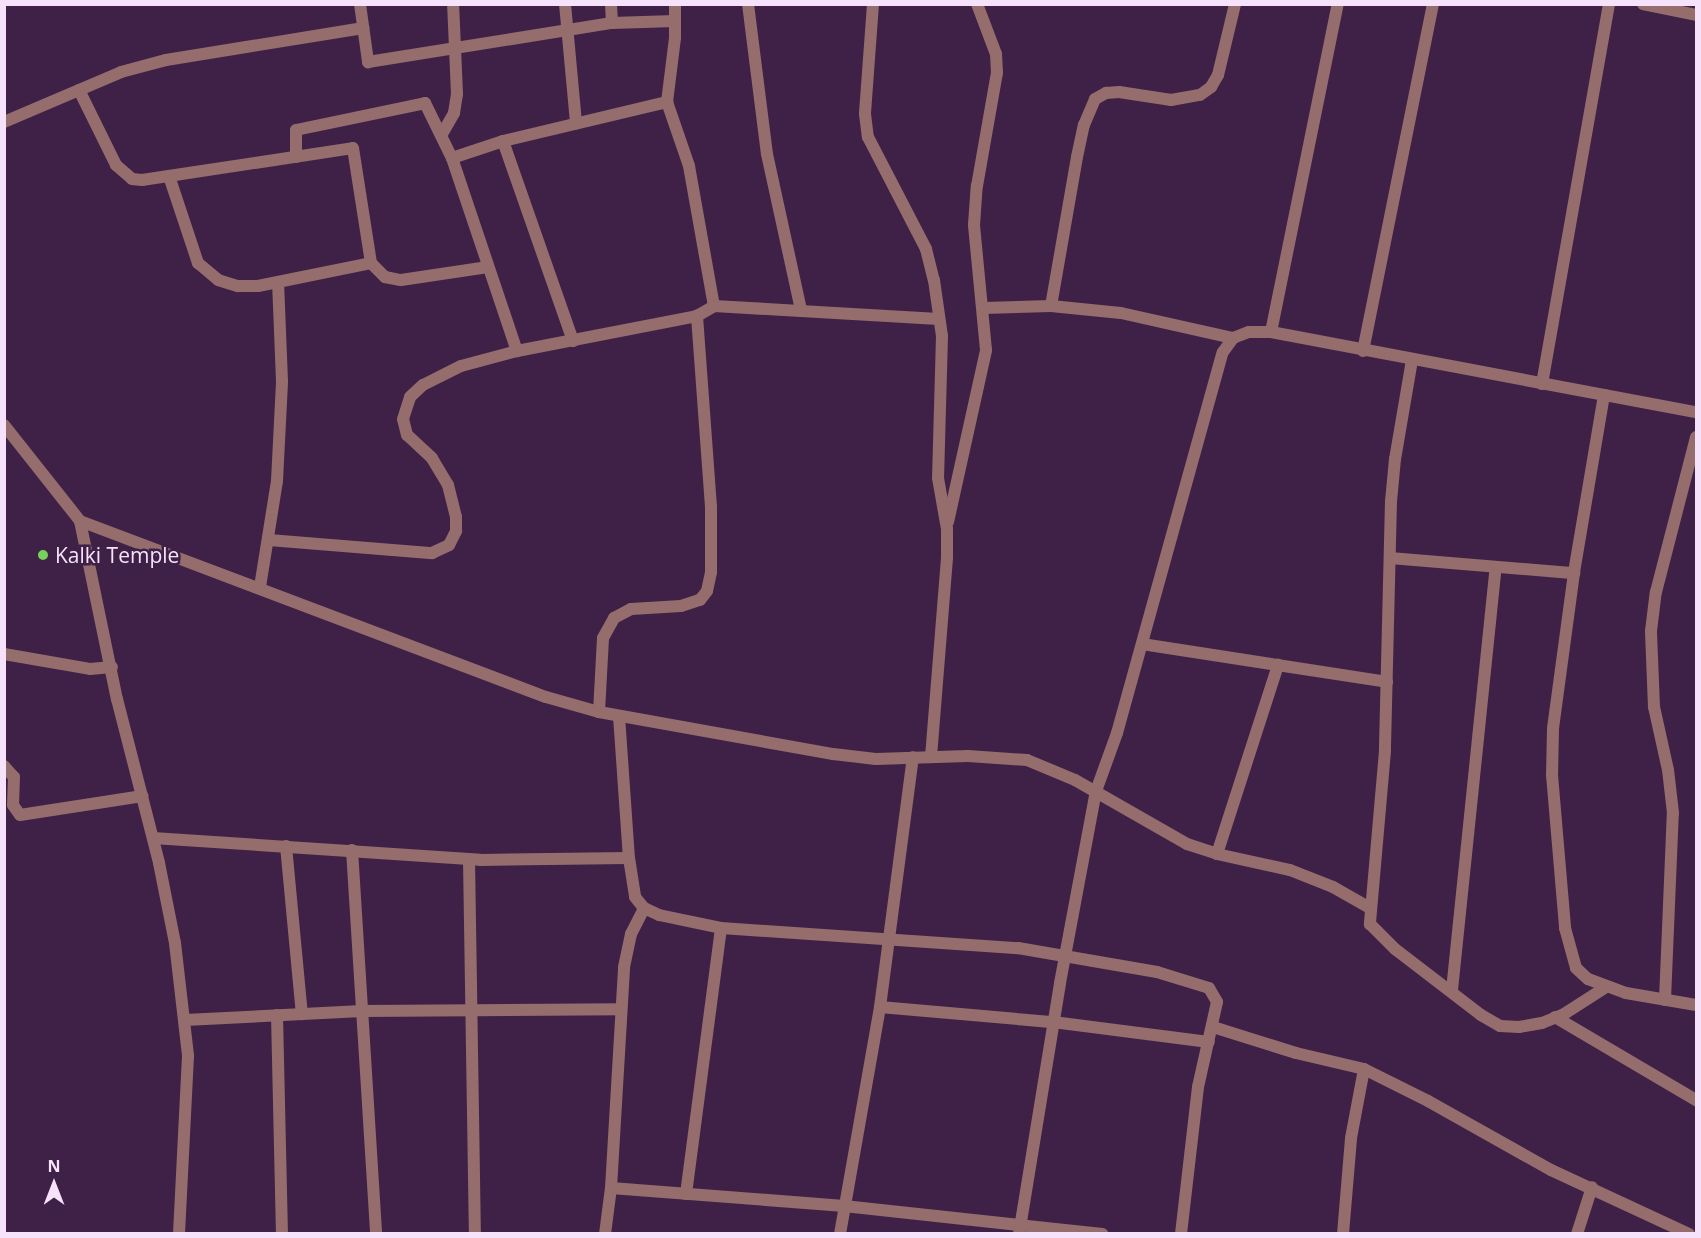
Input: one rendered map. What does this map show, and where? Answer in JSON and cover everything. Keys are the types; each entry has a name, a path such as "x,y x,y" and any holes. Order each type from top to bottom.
{"street":[{"path":"360,4 368,62 568,32 612,23 675,21"},
{"path":"442,134 454,113 457,49 453,4"},
{"path":"565,4 576,123"},
{"path":"611,4 612,23"},
{"path":"675,4 667,102 689,166 714,306"},
{"path":"748,4 767,154 801,310"},
{"path":"873,4 865,114 868,137 926,249 934,280 942,352 938,478 947,530 947,558 931,756"},
{"path":"947,530 986,350 983,308 975,256 974,225 977,186 998,74 996,54 977,4"},
{"path":"1051,306 1077,157 1084,125 1095,99 1106,93 1119,92 1171,100 1200,95 1210,87 1218,75 1235,4"},
{"path":"1271,332 1338,4"},
{"path":"1363,351 1434,4"},
{"path":"1542,384 1609,4"},
{"path":"1643,4 1696,15"},
{"path":"4,122 121,72 166,60 363,28"},
{"path":"79,90 116,165 132,179 169,176 353,148 371,262 385,276 401,280 488,267"},
{"path":"296,157 296,130 425,102 452,158 517,351"},
{"path":"452,158 503,141 667,102"},
{"path":"503,141 573,341"},
{"path":"169,176 198,263 218,280 238,286 278,283 371,262"},
{"path":"260,587 277,481 282,381 278,283"},
{"path":"269,540 432,553 449,545 456,531 456,517 448,485 432,458 407,435 403,418 410,397 423,385 461,366 517,351 697,316 714,306 939,319"},
{"path":"983,308 1051,306 1121,312 1233,338 1249,332 1271,332 1696,412"},
{"path":"599,712 603,638 614,618 631,609 681,606 700,600 707,591 711,572 711,507 697,316"},
{"path":"1020,1229 1053,1022 1096,791 1117,733 1223,352 1233,338"},
{"path":"1413,360 1395,459 1385,751 1370,924 1377,934 1452,990 1481,1015 1500,1026 1519,1027 1555,1017 1606,987"},
{"path":"1604,395 1574,573 1553,729 1552,775 1565,928 1571,957 1576,968 1588,979 1606,987 1696,1005"},
{"path":"4,425 80,521 117,699 143,796 176,943 188,1056 179,1233"},
{"path":"1665,1000 1673,813 1654,707 1651,631 1656,592 1696,437"},
{"path":"80,521 546,696 599,712 833,754 876,759 931,756 999,757 1027,760 1096,791 1187,844 1217,854 1290,870 1333,887 1370,908"},
{"path":"1390,558 1574,573"},
{"path":"1452,990 1496,567"},
{"path":"1142,644 1387,682"},
{"path":"4,654 90,669 112,667"},
{"path":"1217,854 1278,665"},
{"path":"619,716 628,858 635,897 644,908 658,915 721,928 1017,948 1157,972 1201,984 1215,994 1217,1002 1213,1027 1198,1087 1181,1233"},
{"path":"840,1233 880,1007 913,757"},
{"path":"4,766 14,777 13,805 20,815 143,796"},
{"path":"153,838 469,859 628,858"},
{"path":"286,846 303,1014"},
{"path":"352,850 376,1233"},
{"path":"469,859 475,1233"},
{"path":"605,1233 611,1188 621,1009 627,949 631,934 644,908"},
{"path":"686,1194 721,928"},
{"path":"880,1007 1053,1022 1209,1042"},
{"path":"185,1020 362,1011 621,1009"},
{"path":"277,1016 282,1233"},
{"path":"1555,1017 1696,1100"},
{"path":"1213,1027 1296,1053 1364,1070 1428,1101 1551,1170 1689,1233"},
{"path":"1343,1233 1351,1138 1364,1070"},
{"path":"1577,1233 1592,1187"},
{"path":"611,1188 844,1206 1020,1229 1102,1233"}],"place":[{"name":"Kalki Temple","path":"43,555"}]}
